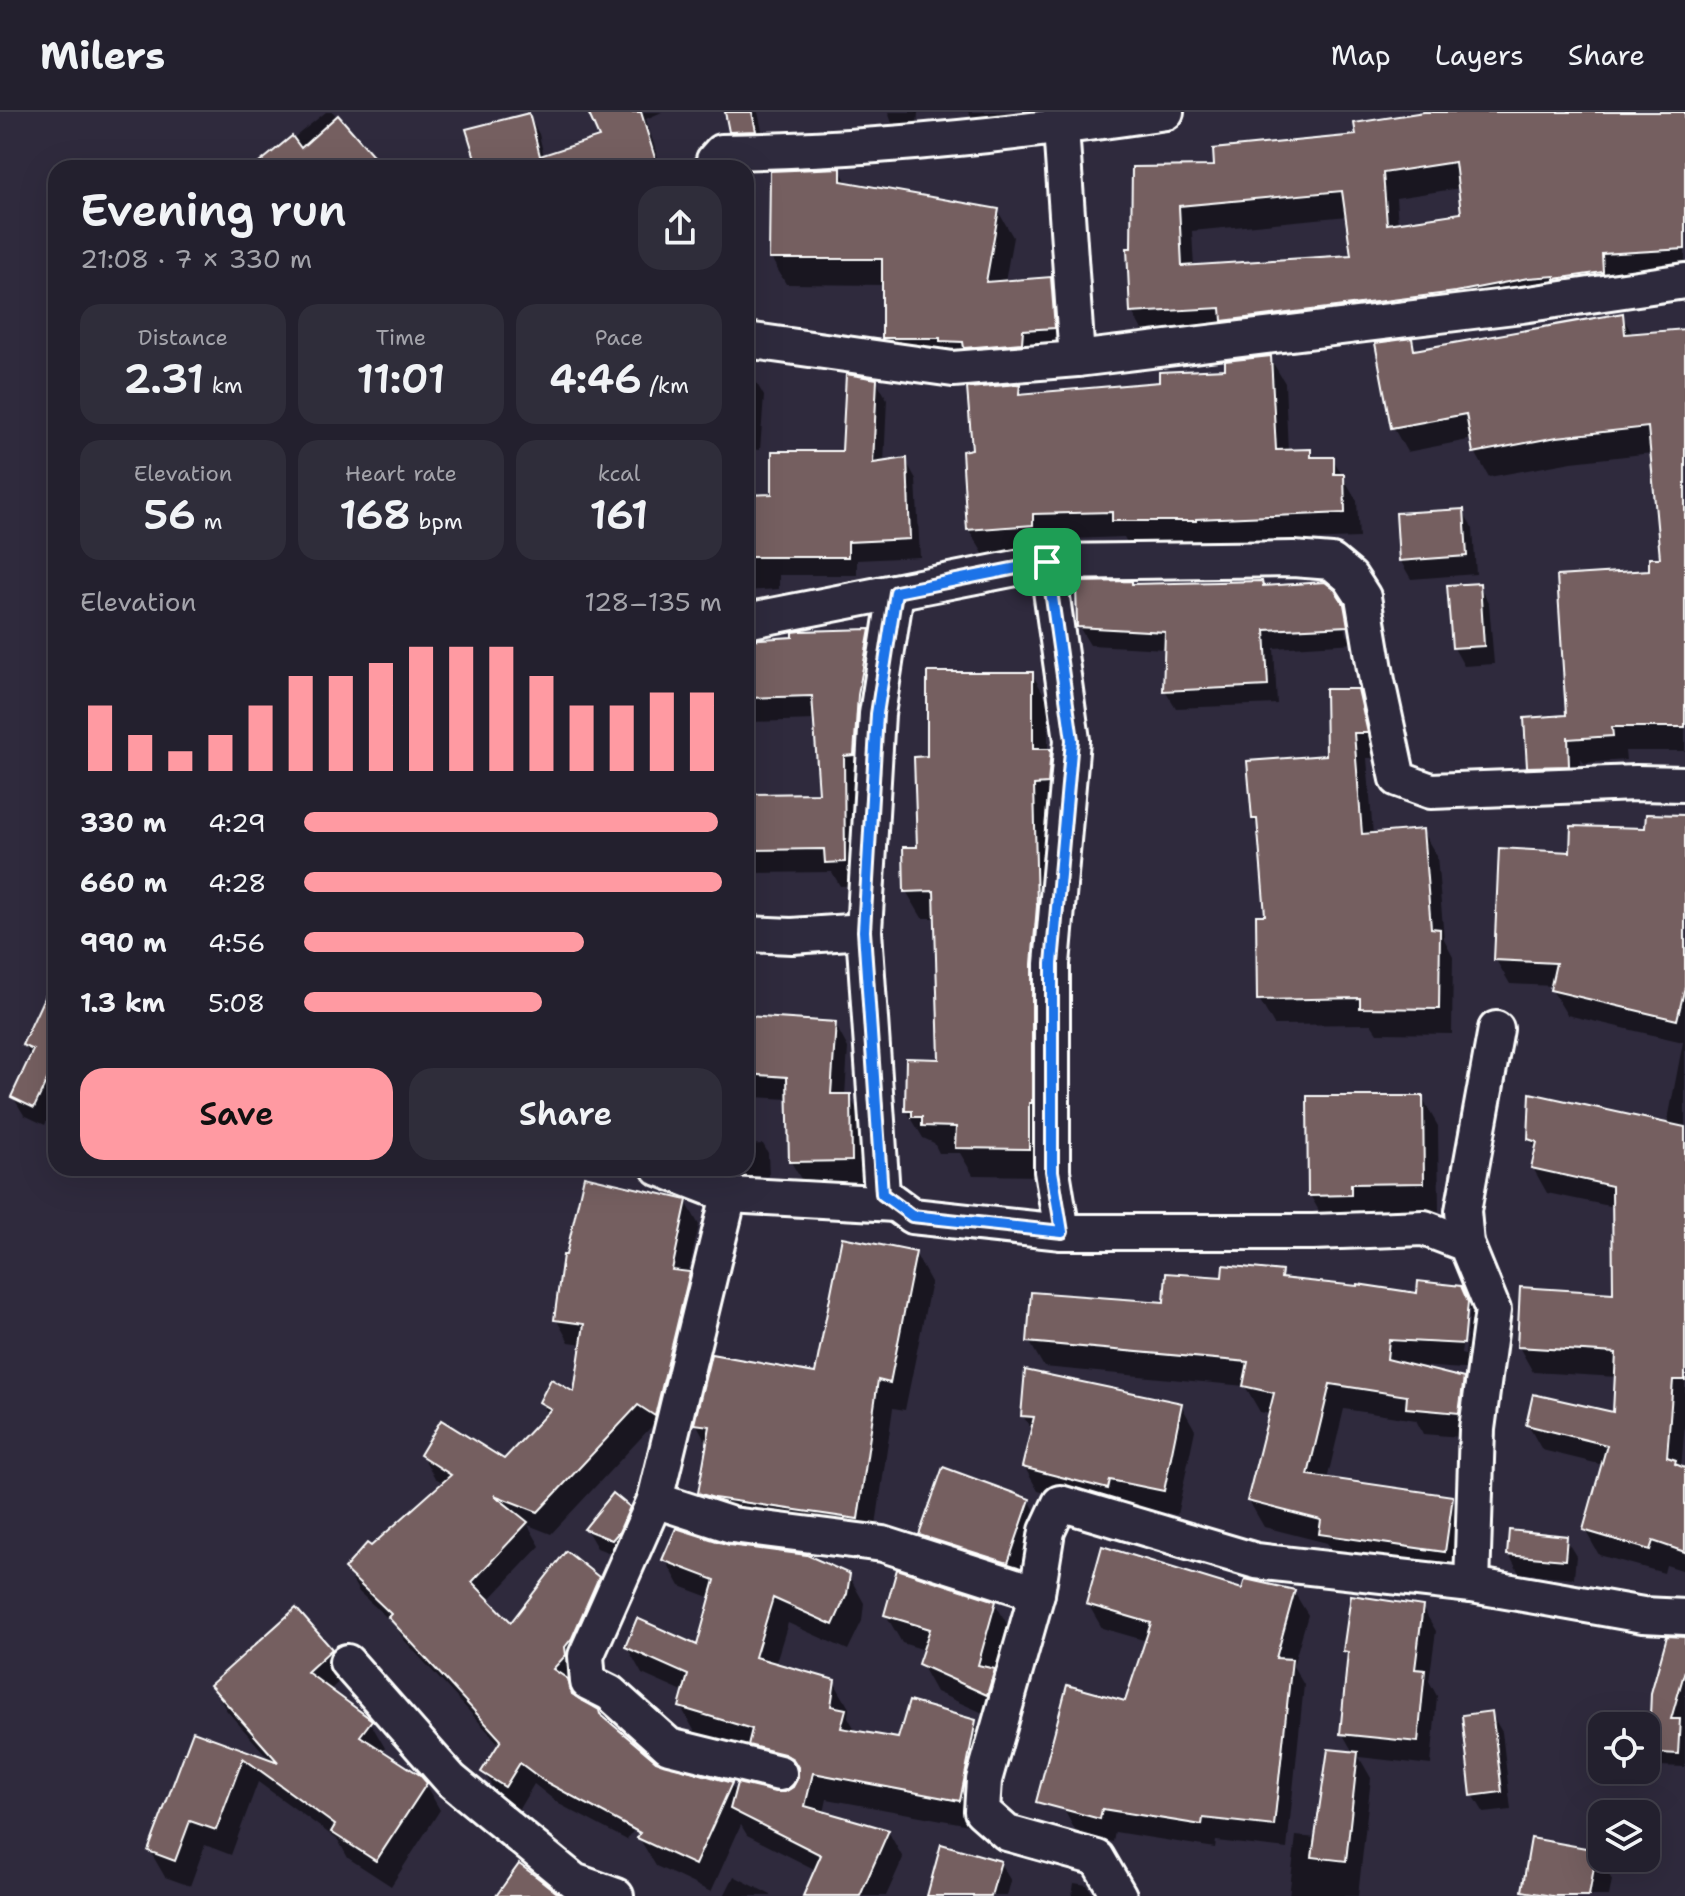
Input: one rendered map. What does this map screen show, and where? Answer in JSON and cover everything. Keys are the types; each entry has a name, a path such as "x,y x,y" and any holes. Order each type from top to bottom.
{"street":[{"path":"714,160 721,152 881,146 1061,128 1166,112"},
{"path":"1061,128 1077,359"},
{"path":"754,341 953,369 1077,359 1522,305 1685,281"},
{"path":"754,619 1047,562 1293,559 1332,562 1350,577 1363,597 1398,779 1431,791 1685,784"},
{"path":"1047,562 1072,740 1052,964 1052,1171 1062,1232"},
{"path":"896,592 877,714 864,931 882,1194 912,1216 1062,1232 1313,1232 1424,1228 1466,1244"},
{"path":"754,934 792,936 864,931"},
{"path":"1472,1585 1477,1429 1493,1310 1466,1244 1463,1211 1496,1029"},
{"path":"680,1176 729,1195 895,1204"},
{"path":"729,1195 655,1500 586,1656 588,1682 610,1693 669,1746 779,1773"},
{"path":"655,1500 732,1525 883,1544 1037,1593"},
{"path":"1119,1896 1097,1858 1007,1833 982,1811 984,1780 1037,1593 1047,1531 1060,1503 1256,1561 1472,1585 1643,1615 1685,1617"},
{"path":"347,1662 451,1780 570,1888 616,1896"}],"building":[{"path":"588,112 641,112 656,160 476,160 466,129 529,113 540,156 599,137"},
{"path":"725,112 752,112 756,131 729,132"},
{"path":"1424,112 1685,112 1685,249 1602,254 1603,272 1555,279 1555,276 1528,278 1456,292 1222,321 1221,308 1130,313 1127,248 1131,248 1132,167 1214,166 1213,149 1356,135 1354,123","holes":["1455,162 1461,213 1387,224 1383,173","1342,191 1351,255 1182,266 1179,206"]},
{"path":"338,115 377,160 263,160 292,136 301,148"},
{"path":"841,168 841,181 999,209 986,282 1051,277 1055,328 1023,330 1022,343 964,348 963,342 940,341 940,338 882,338 882,259 769,259 770,171"},
{"path":"1623,313 1625,334 1685,329 1685,727 1612,727 1613,736 1568,739 1569,766 1527,767 1524,718 1566,715 1557,576 1649,570 1649,558 1660,558 1648,427 1557,437 1473,453 1466,414 1391,428 1375,343 1412,338 1414,350"},
{"path":"1271,356 1276,450 1311,449 1311,457 1334,457 1334,474 1344,474 1345,513 1196,521 1112,521 1112,512 1033,514 1033,525 967,530 962,451 972,449 967,388 1020,384 1019,394 1159,382 1159,372 1225,369 1225,361"},
{"path":"846,374 877,379 873,463 907,458 910,539 848,542 848,557 754,557 754,495 772,494 772,451 842,451"},
{"path":"1464,509 1467,556 1399,561 1396,513"},
{"path":"1132,581 1132,584 1262,581 1263,586 1325,582 1344,604 1348,626 1265,630 1268,686 1163,691 1165,632 1077,627 1076,582"},
{"path":"1480,583 1484,646 1452,648 1447,585"},
{"path":"870,629 858,695 854,755 844,756 845,862 825,863 824,849 754,850 754,794 819,793 812,696 754,698 754,639 793,637 793,632"},
{"path":"927,672 1033,672 1033,749 1051,749 1048,784 1034,785 1037,906 1032,964 1029,1149 955,1148 956,1127 922,1126 922,1117 912,1117 912,1111 905,1111 906,1058 939,1059 934,891 904,892 903,847 917,847 914,757 927,756"},
{"path":"1325,689 1358,689 1368,733 1354,733 1362,834 1423,829 1431,928 1440,929 1439,1009 1360,1008 1360,998 1257,1000 1256,915 1265,915 1257,819 1252,819 1247,761 1326,755"},
{"path":"1646,814 1685,815 1685,987 1677,1020 1550,990 1556,963 1494,960 1499,848 1570,852 1571,826 1645,828"},
{"path":"48,989 48,1078 34,1108 11,1097 33,1050 22,1045"},
{"path":"754,1017 836,1022 831,1094 851,1094 852,1161 789,1162 787,1077 754,1075"},
{"path":"1530,1093 1685,1127 1685,1380 1673,1380 1667,1457 1685,1468 1685,1552 1653,1541 1650,1550 1583,1530 1607,1445 1526,1425 1533,1394 1613,1412 1616,1353 1517,1347 1520,1287 1613,1293 1612,1186 1531,1168 1537,1142 1528,1139"},
{"path":"1307,1096 1423,1096 1424,1183 1351,1184 1351,1195 1308,1196"},
{"path":"584,1176 687,1200 672,1270 690,1272 655,1416 638,1405 538,1512 494,1495 528,1522 472,1582 511,1622 566,1551 599,1577 565,1647 566,1655 553,1669 568,1679 572,1694 599,1710 656,1761 732,1783 695,1865 637,1838 640,1833 544,1781 520,1763 505,1787 481,1772 501,1740 388,1617 391,1614 344,1569 367,1543 371,1546 451,1475 420,1455 441,1420 504,1459 551,1409 539,1402 551,1379 574,1392 584,1324 554,1320 563,1255 566,1255"},
{"path":"842,1237 916,1252 890,1383 878,1380 858,1519 698,1493 710,1426 694,1424 711,1354 815,1373"},
{"path":"1223,1265 1282,1271 1281,1278 1417,1293 1418,1281 1461,1286 1468,1302 1464,1344 1389,1340 1387,1359 1464,1378 1459,1413 1406,1408 1407,1396 1330,1384 1308,1475 1453,1496 1445,1552 1319,1534 1321,1520 1247,1501 1274,1393 1243,1386 1248,1362 1027,1342 1031,1292 1164,1302 1166,1273 1222,1277"},
{"path":"1025,1370 1182,1403 1164,1491 1110,1480 1108,1489 1022,1467 1034,1417 1021,1416"},
{"path":"943,1467 1030,1499 1008,1563 919,1535"},
{"path":"613,1493 630,1507 612,1540 584,1529"},
{"path":"676,1528 729,1545 807,1555 850,1574 847,1594 833,1625 773,1598 755,1657 835,1680 831,1706 846,1709 841,1728 898,1738 909,1701 976,1720 960,1801 813,1773 805,1806 889,1830 860,1896 803,1896 821,1855 730,1809 737,1783 775,1792 785,1792 793,1787 798,1777 798,1767 793,1759 748,1745 752,1729 679,1707 688,1675 625,1647 637,1618 697,1645 715,1580 662,1560"},
{"path":"1509,1530 1567,1536 1565,1560 1507,1555"},
{"path":"1102,1546 1242,1589 1245,1579 1295,1590 1276,1658 1292,1659 1274,1826 1203,1818 1202,1825 1102,1809 1100,1819 1036,1802 1067,1685 1125,1701 1151,1623 1086,1604"},
{"path":"897,1569 996,1601 978,1665 995,1669 987,1695 918,1664 930,1629 884,1615"},
{"path":"1351,1595 1423,1606 1415,1669 1425,1670 1418,1742 1340,1734 1348,1652 1343,1651"},
{"path":"296,1608 332,1649 307,1672 372,1720 360,1736 420,1775 427,1783 376,1861 331,1832 335,1825 243,1758 216,1830 190,1821 175,1861 148,1851 193,1731 278,1762 210,1685"},
{"path":"1667,1636 1685,1637 1685,1670 1671,1719 1680,1719 1678,1754 1661,1753 1660,1757 1660,1712 1650,1712 1651,1693"},
{"path":"1492,1711 1502,1792 1471,1796 1462,1715"},
{"path":"1328,1749 1358,1752 1346,1861 1312,1857"},
{"path":"1531,1838 1588,1848 1588,1872 1593,1872 1589,1896 1552,1896 1522,1891"},
{"path":"941,1844 1001,1861 991,1896 927,1896"},
{"path":"519,1864 537,1877 561,1896 496,1896"}],"route":[{"path":"1047,562 1072,740 1052,964 1052,1171 1062,1232 912,1216 882,1194 874,1116 864,931 877,714 896,592 1047,562"}]}
